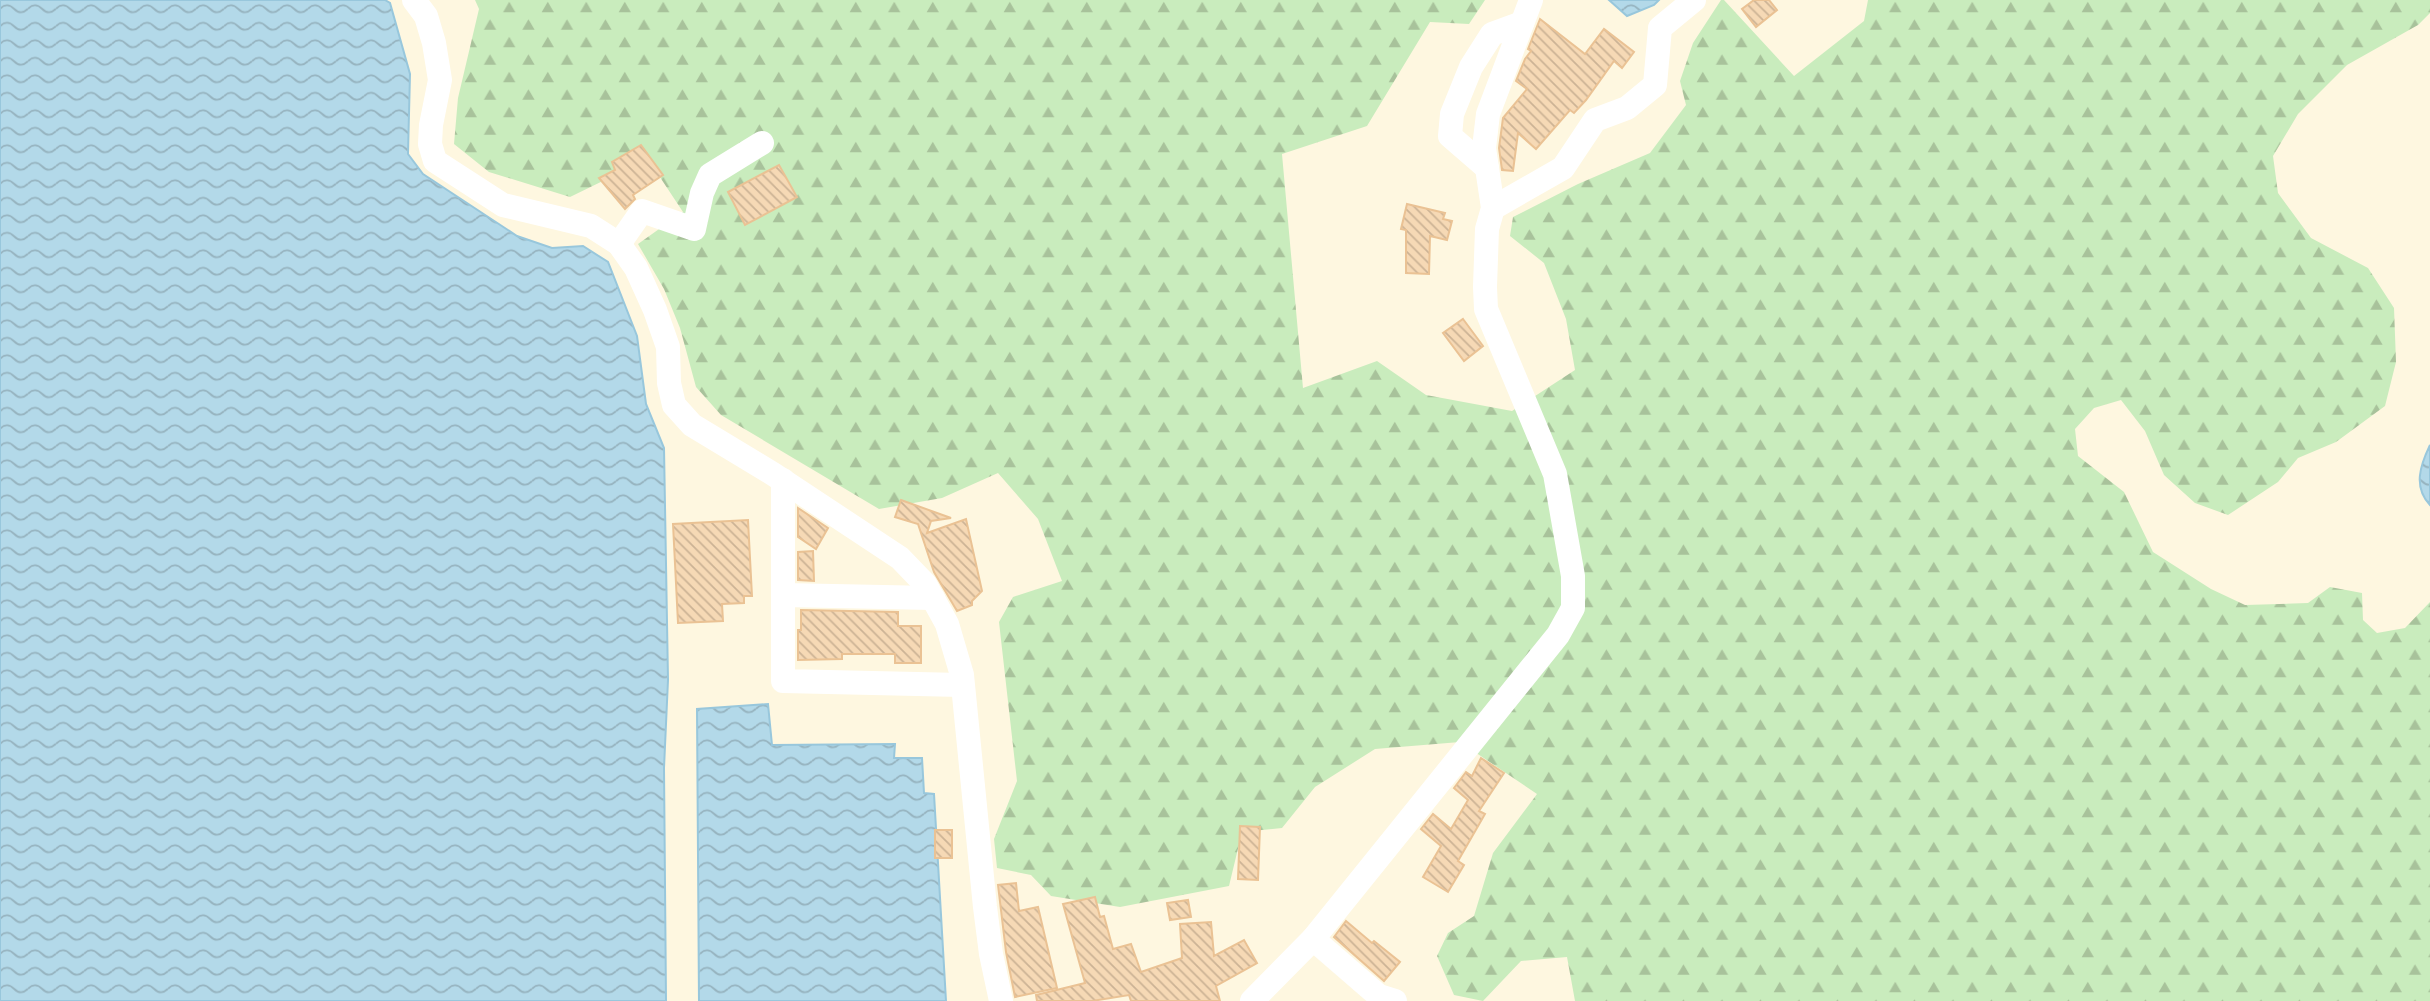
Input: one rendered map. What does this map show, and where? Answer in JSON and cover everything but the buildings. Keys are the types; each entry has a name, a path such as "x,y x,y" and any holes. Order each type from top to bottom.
{"street":[{"path":"414,0 426,16 440,80 431,125 430,144 435,161 503,205 591,226 619,244 636,268 655,310 667,347 669,383 674,405 692,425 900,558 925,584 947,624 962,685 988,931 1002,1001"},
{"path":"1252,1001 1313,939 1558,635 1573,608 1573,576 1555,474 1486,309 1487,229 1493,208 1484,148 1488,114 1531,0"},
{"path":"1493,208 1563,168 1595,120 1627,108 1655,85 1660,29 1694,0"},
{"path":"1487,168 1450,136 1452,114 1471,67 1492,34 1521,23"},
{"path":"619,244 642,211 694,229 702,193 710,175 762,143"},
{"path":"783,481 783,681 962,685"},
{"path":"783,595 933,598"},
{"path":"1313,939 1385,999"}],"green space":[{"path":"475,0 1485,0 1469,24 1430,22 1367,126 1282,154 1303,388 1377,361 1426,395 1512,411 1575,370 1566,319 1544,263 1510,236 1513,217 1578,184 1650,153 1686,105 1680,81 1693,43 1721,0 1724,0 1794,76 1864,21 1868,0 2430,0 2430,13 2418,25 2347,65 2298,114 2273,156 2278,193 2311,238 2368,268 2394,308 2396,362 2385,406 2336,442 2298,458 2278,482 2228,515 2195,503 2164,475 2145,431 2121,400 2094,408 2075,429 2078,456 2124,492 2153,552 2211,589 2245,605 2308,603 2330,587 2362,593 2363,620 2377,633 2405,628 2430,602 2430,1001 1575,1001 1567,957 1521,961 1483,1001 1454,995 1437,956 1448,933 1474,916 1493,853 1537,794 1460,742 1375,749 1315,787 1282,828 1242,832 1229,886 1120,907 1051,896 1031,875 997,868 994,839 1017,781 999,622 1013,597 1062,581 1038,519 998,473 942,498 879,509 721,415 696,387 680,328 664,289 638,244 683,212 648,159 570,197 489,172 454,144 458,98 479,9"}],"water":[{"path":"0,0 385,0 390,3 410,74 408,154 423,174 517,236 552,248 583,246 608,262 637,336 646,404 664,448 668,680 664,768 666,1001 0,1001"},
{"path":"1609,0 1659,0 1654,5 1627,16"},
{"path":"2430,445 2430,505 2421,491 2420,476"},
{"path":"768,704 772,745 895,744 894,758 922,758 924,793 934,794 946,1001 699,1001 697,709"}]}
